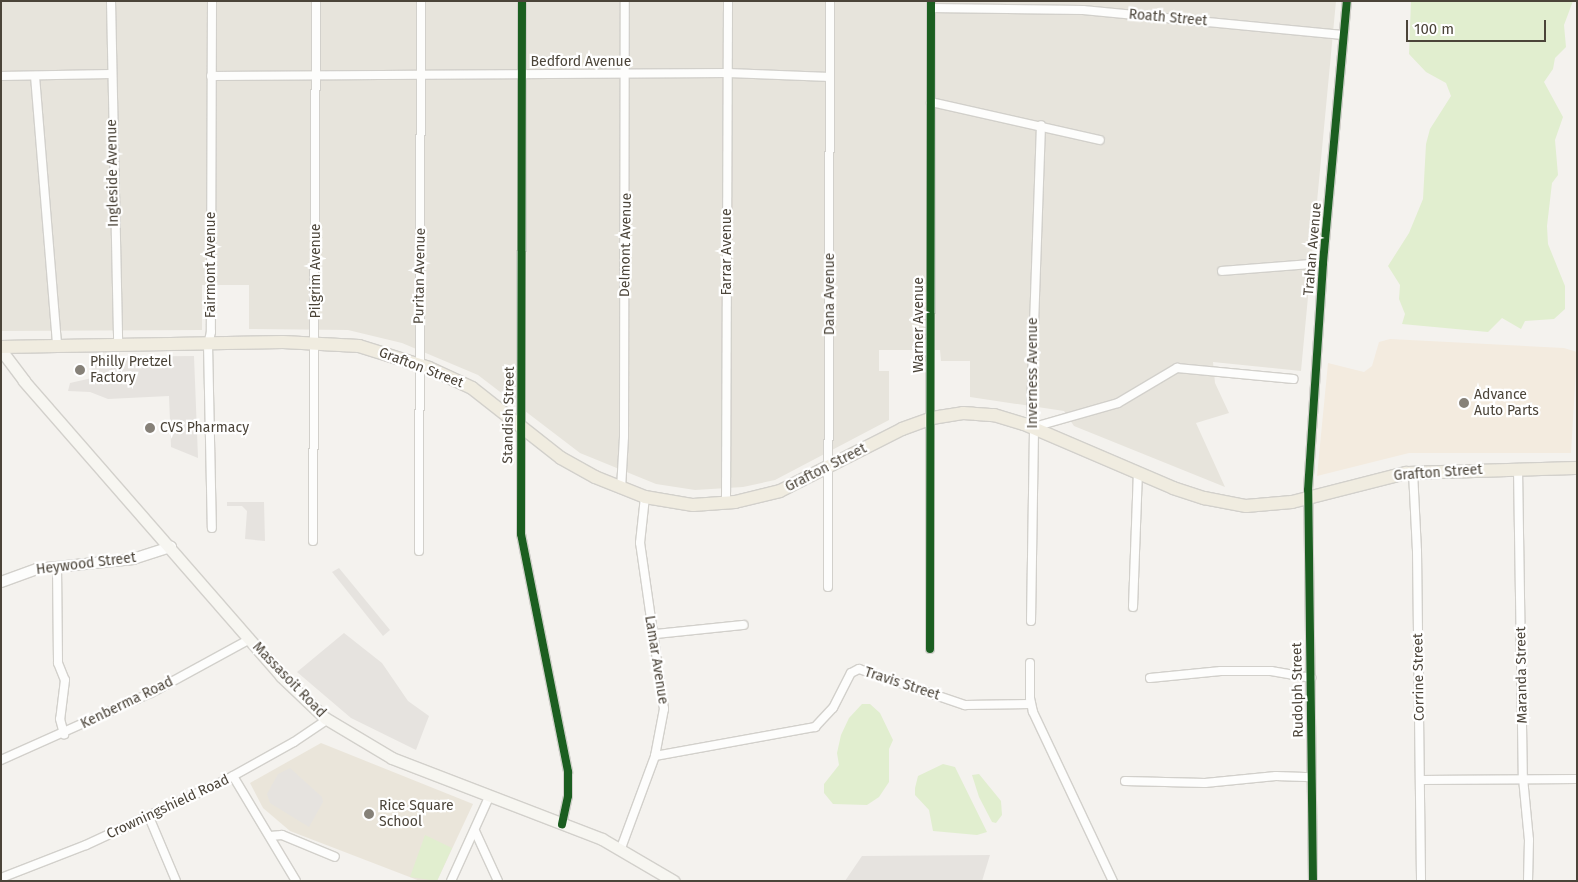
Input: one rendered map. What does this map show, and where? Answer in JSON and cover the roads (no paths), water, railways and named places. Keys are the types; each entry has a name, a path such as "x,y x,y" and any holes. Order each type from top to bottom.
{"highway":[{"name":"Grafton Street","path":"1,349 57,346 316,342 359,346 419,364 472,388 572,465 645,497 685,504 726,504 780,491 830,468 888,435 932,418 979,413 1034,427 1188,493 1233,504 1268,506 1308,499 1372,479 1413,472 1577,468"}],"main road":[{"name":"Massasoit Road","path":"1,349 24,381 171,547 286,681 327,720 392,758 621,848 674,881"}],"street":[{"name":"Ingleside Avenue","path":"111,1 118,345"},
{"name":"Fairmont Avenue","path":"212,1 210,333 208,344 212,528"},
{"name":"Pilgrim Avenue","path":"314,541 316,1"},
{"name":"Puritan Avenue","path":"419,551 421,1"},
{"name":"Standish Street","path":"522,1 521,534 568,772 568,796 562,824"},
{"name":"Delmont Avenue","path":"621,488 624,437 626,1"},
{"name":"Farrar Avenue","path":"726,504 728,1"},
{"name":"Dana Avenue","path":"828,587 830,468 830,1"},
{"name":"Trahan Avenue","path":"1308,499 1323,263 1347,1"},
{"name":"Roath Street","path":"931,5 1083,10 1343,35"},
{"name":"Warner Avenue","path":"930,650 932,418 931,5"},
{"name":"Bedford Avenue","path":"212,76 316,73 728,73 830,77"},
{"path":"1,76 111,74"},
{"path":"35,76 57,346"},
{"path":"931,102 1041,125 1100,140"},
{"name":"Inverness Avenue","path":"1031,620 1034,427 1031,411 1034,246 1041,125"},
{"path":"1222,271 1323,263"},
{"path":"1034,427 1118,404 1176,368 1293,379"},
{"name":"Maranda Street","path":"1518,469 1523,778 1529,840 1528,881"},
{"path":"1133,608 1138,472"},
{"name":"Corrine Street","path":"1413,472 1421,780 1421,881"},
{"name":"Lamar Avenue","path":"621,848 655,756 662,728 664,699 646,595 640,543 645,497"},
{"name":"Rudolph Street","path":"1308,499 1314,881"},
{"name":"Heywood Street","path":"4,579 57,566 133,560 171,547"},
{"path":"57,566 58,663 65,680 60,719 64,734"},
{"path":"654,634 744,626"},
{"name":"Kenberma Road","path":"1,760 64,734 151,693 250,639"},
{"path":"1030,663 1031,704 1113,881"},
{"name":"Travis Street","path":"655,756 815,727 833,708 851,673 859,669 965,705 1031,704"},
{"path":"1150,678 1221,671 1270,671 1312,678"},
{"name":"Crowningshield Road","path":"1,878 149,816 233,776 327,720"},
{"path":"233,776 296,881"},
{"path":"1124,781 1205,783 1276,776 1312,777"},
{"path":"1421,780 1577,779"},
{"path":"451,881 490,795"},
{"path":"149,816 176,881"},
{"path":"474,831 498,881"},
{"path":"270,836 282,835 335,857"}],"place":[{"name":"Philly Pretzel Factory","path":"80,370"},
{"name":"Advance Auto Parts","path":"1464,403"},
{"name":"CVS Pharmacy","path":"150,428"},
{"name":"Rice Square School","path":"369,814"}]}
